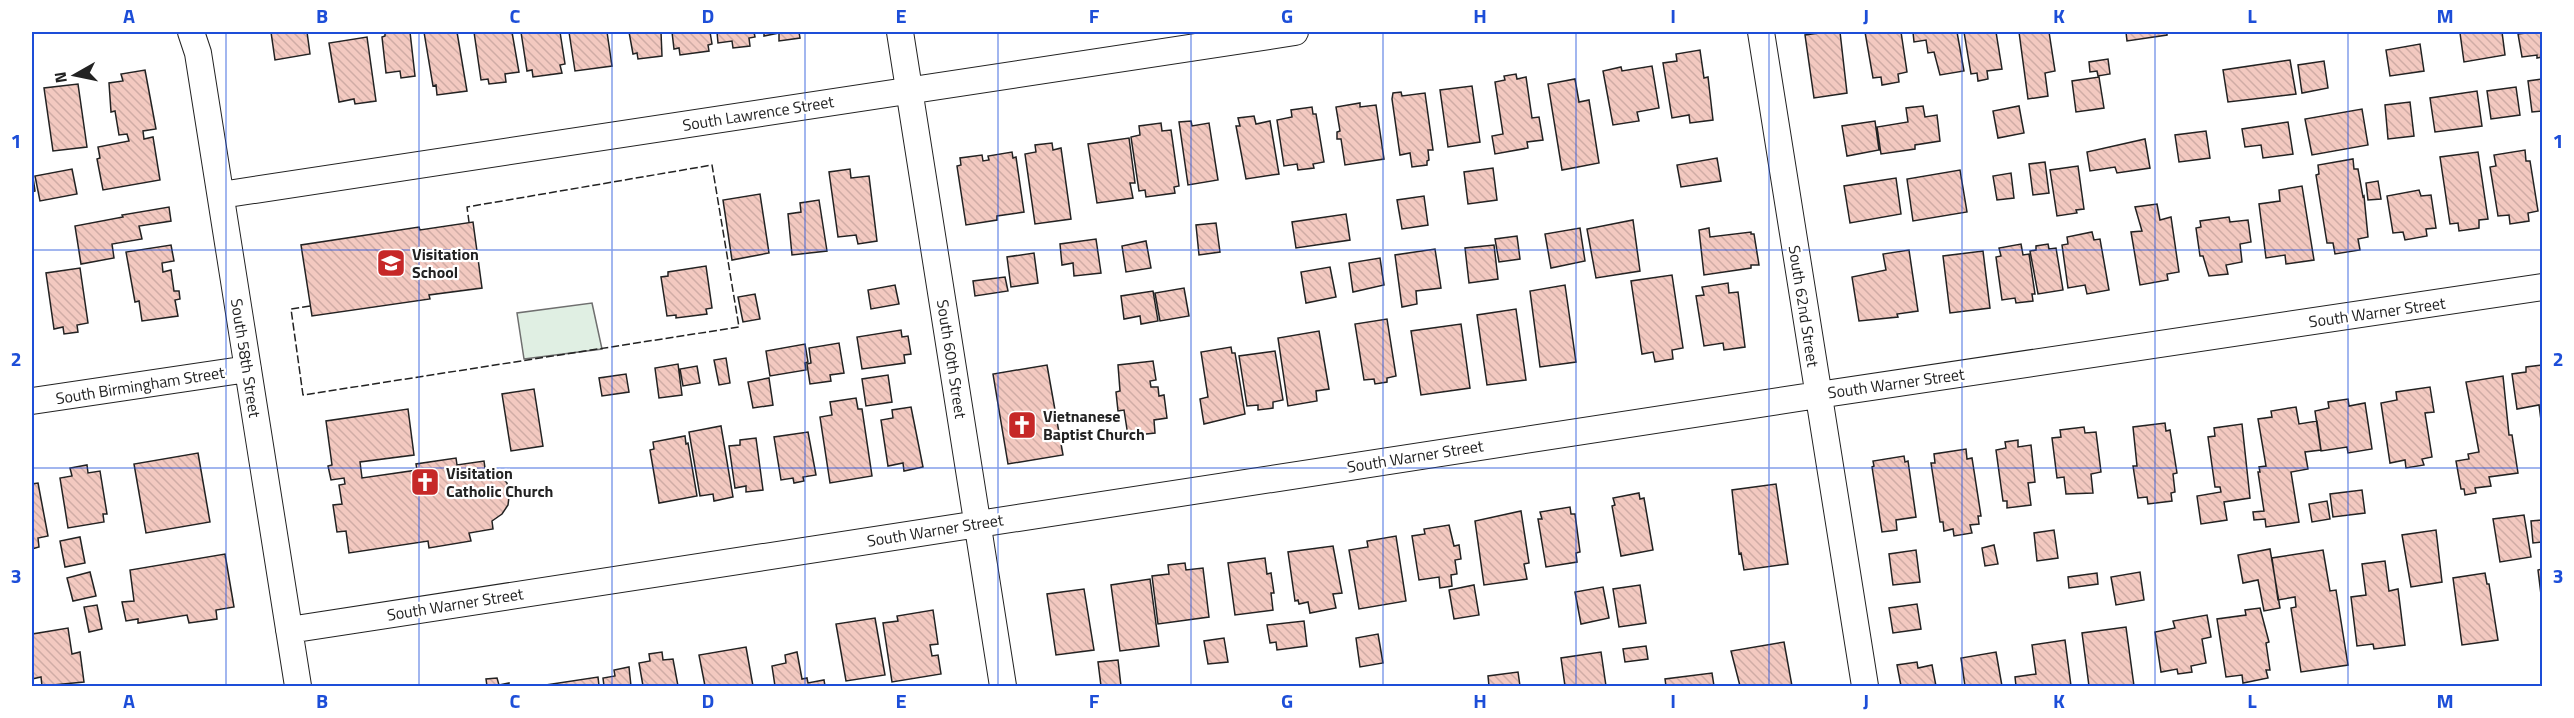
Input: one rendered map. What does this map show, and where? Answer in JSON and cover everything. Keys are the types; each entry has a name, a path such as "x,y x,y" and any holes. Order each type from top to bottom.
{"street":[{"name":"South 58th Street","path":"191,32 198,53 298,687"},
{"name":"South 60th Street","path":"900,32 1003,687"},
{"name":"South Lawrence Street","path":"220,195 1295,32"},
{"name":"South 62nd Street","path":"1761,32 1865,687"},
{"name":"South Warner Street","path":"289,630 1818,395 2542,287"},
{"name":"South Birmingham Street","path":"32,401 248,369"}],"green space":[{"path":"592,303 602,349 524,359 517,313"}],"building":[{"path":"271,32 307,32 310,54 275,60"},
{"path":"385,32 410,32 415,76 401,78 400,71 386,73 382,37 385,36"},
{"path":"424,32 457,32 467,91 437,95 436,85 433,86"},
{"path":"474,32 512,32 519,72 505,74 506,82 489,84 488,79 481,80"},
{"path":"521,32 560,32 565,64 560,65 562,73 533,77 532,70 527,71"},
{"path":"569,32 607,32 612,66 575,71"},
{"path":"629,32 661,32 662,56 638,59 637,53 633,54"},
{"path":"672,32 710,32 712,44 708,45 709,51 680,55 679,48 674,49"},
{"path":"717,32 754,32 755,37 749,38 750,46 733,48 732,41 718,43"},
{"path":"764,32 799,32 800,38 779,41 779,33 764,36"},
{"path":"1840,32 1847,93 1814,98 1805,35"},
{"path":"1865,32 1901,32 1907,72 1898,74 1899,82 1882,85 1881,77 1873,78"},
{"path":"1913,32 1957,32 1964,71 1940,75 1934,52 1928,53 1926,40 1914,42"},
{"path":"1964,32 1996,32 2002,69 1987,71 1988,79 1978,81 1977,73 1971,74"},
{"path":"2019,32 2049,32 2055,71 2045,73 2048,96 2028,99"},
{"path":"2126,32 2167,32 2167,35 2127,41"},
{"path":"2502,32 2505,55 2464,62 2460,33"},
{"path":"2542,32 2542,57 2537,58 2537,55 2522,57 2518,34"},
{"path":"367,37 376,101 355,104 354,99 339,102 329,43"},
{"path":"2420,44 2424,71 2390,76 2386,50"},
{"path":"1700,50 1704,78 1708,77 1713,120 1690,123 1689,115 1672,118 1663,63 1677,61 1676,54"},
{"path":"2108,59 2110,74 2098,76 2097,71 2090,72 2089,62"},
{"path":"2290,60 2296,94 2228,102 2223,70"},
{"path":"2324,61 2328,88 2302,93 2298,65"},
{"path":"1652,66 1659,108 1637,112 1639,121 1613,125 1603,71 1621,67 1622,71"},
{"path":"145,70 156,129 143,131 144,139 153,137 160,180 103,190 97,159 100,158 98,147 129,141 127,134 119,135 115,111 111,112 109,83 123,81 121,74"},
{"path":"1516,74 1517,79 1526,77 1532,118 1539,117 1543,140 1527,142 1528,148 1495,154 1492,136 1503,134 1495,82 1505,80 1504,76"},
{"path":"2099,77 2104,108 2076,112 2072,81"},
{"path":"1575,79 1579,102 1589,100 1599,163 1562,170 1548,84"},
{"path":"2542,79 2542,111 2532,112 2528,81"},
{"path":"78,84 87,147 53,151 44,88"},
{"path":"1472,86 1480,142 1448,147 1440,90"},
{"path":"2516,87 2520,115 2491,119 2487,91"},
{"path":"2477,91 2482,126 2435,132 2430,98"},
{"path":"1401,92 1402,96 1425,93 1433,150 1428,150 1427,165 1412,167 1410,153 1400,155 1392,99 1393,93"},
{"path":"2410,102 2414,136 2388,139 2385,105"},
{"path":"1360,103 1360,107 1376,105 1384,159 1345,165 1341,139 1337,139 1337,132 1340,131 1336,107"},
{"path":"1923,106 1925,117 1937,115 1940,141 1915,145 1915,149 1881,154 1877,127 1908,122 1906,108"},
{"path":"2019,106 2024,133 1998,138 1993,111"},
{"path":"1312,107 1313,114 1316,114 1324,162 1313,164 1314,168 1298,170 1297,164 1284,166 1277,120 1292,117 1291,110"},
{"path":"2362,109 2368,145 2312,155 2305,119"},
{"path":"1254,116 1256,124 1270,121 1279,174 1246,179 1236,126 1240,126 1238,118"},
{"path":"1191,121 1192,126 1209,123 1218,180 1188,185 1179,122"},
{"path":"1875,121 1879,150 1847,156 1842,126"},
{"path":"2288,122 2293,154 2263,158 2261,145 2245,147 2242,129"},
{"path":"1161,123 1162,131 1171,130 1179,186 1174,187 1175,193 1146,197 1145,190 1139,191 1131,137 1140,135 1139,126"},
{"path":"2206,131 2210,158 2179,162 2175,135"},
{"path":"1129,138 1135,183 1130,183 1133,198 1097,203 1088,144"},
{"path":"2145,139 2150,168 2117,173 2115,167 2090,171 2087,152"},
{"path":"1052,143 1053,150 1061,148 1071,219 1035,224 1025,154 1036,152 1035,145"},
{"path":"2525,150 2526,161 2530,161 2538,211 2528,213 2529,221 2510,224 2509,215 2498,216 2490,167 2496,166 2494,155"},
{"path":"1012,152 1013,158 1016,157 1024,212 997,216 997,220 966,225 957,166 961,165 960,158 982,155 983,161 989,160 988,156"},
{"path":"2478,152 2488,219 2479,220 2479,228 2459,231 2458,223 2450,224 2440,157"},
{"path":"1717,158 1721,181 1681,187 1677,165"},
{"path":"2353,159 2354,169 2358,169 2364,196 2368,237 2358,239 2360,250 2335,254 2333,243 2327,243 2316,175 2319,174 2318,165"},
{"path":"2045,162 2049,193 2033,195 2029,164"},
{"path":"2078,166 2084,209 2076,210 2077,213 2057,216 2050,170"},
{"path":"1493,168 1497,200 1468,204 1464,172"},
{"path":"72,169 77,194 40,201 35,176"},
{"path":"850,169 851,178 869,176 877,241 858,244 856,235 838,237 829,172"},
{"path":"32,170 35,191 32,192"},
{"path":"1960,170 1967,212 1913,221 1907,179"},
{"path":"2011,173 2014,198 1997,200 1993,176"},
{"path":"1896,178 1901,214 1850,223 1844,186"},
{"path":"2378,181 2381,199 2368,200 2366,183"},
{"path":"2302,186 2314,260 2286,264 2285,255 2266,258 2259,204 2280,201 2279,190"},
{"path":"2419,190 2421,196 2431,195 2436,228 2426,229 2427,236 2405,240 2403,232 2393,233 2387,196"},
{"path":"760,194 769,253 732,260 723,200"},
{"path":"1424,196 1428,225 1402,229 1397,200"},
{"path":"819,200 827,251 792,255 788,214 801,212 800,203"},
{"path":"2157,204 2160,220 2171,217 2179,272 2167,274 2168,280 2140,285 2131,232 2142,231 2135,207"},
{"path":"169,207 171,221 139,226 142,239 112,244 114,258 81,264 75,226"},
{"path":"1346,214 1350,240 1296,248 1292,222"},
{"path":"2229,217 2230,222 2248,220 2251,242 2240,244 2242,262 2226,265 2228,274 2209,276 2203,256 2200,256 2196,228 2201,227 2200,221"},
{"path":"1633,220 1640,271 1596,278 1587,229"},
{"name":"Visitation School","path":"473,222 482,288 429,295 430,299 312,316 301,245 419,227 420,230"},
{"path":"1216,223 1220,252 1199,255 1196,225"},
{"path":"1580,228 1585,261 1551,268 1545,234"},
{"path":"1709,228 1710,237 1751,232 1754,234 1759,265 1704,275 1699,230"},
{"path":"2092,232 2094,240 2100,239 2109,290 2087,294 2085,285 2068,288 2062,245 2068,244 2067,237"},
{"path":"1517,236 1520,259 1499,262 1495,239"},
{"path":"1096,239 1101,273 1074,276 1073,263 1062,265 1060,244"},
{"path":"1146,241 1151,268 1126,272 1122,246"},
{"path":"2021,244 2023,255 2029,254 2035,294 2032,294 2033,301 2016,303 2015,298 2002,300 1996,257 2001,256 1999,248"},
{"path":"2048,244 2049,249 2056,248 2063,290 2038,294 2030,251 2036,250 2036,246"},
{"path":"171,245 174,261 162,263 163,272 171,270 174,291 179,291 180,299 175,300 178,316 142,321 139,301 135,302 126,252"},
{"path":"1494,245 1498,279 1469,283 1465,248"},
{"path":"1435,249 1441,288 1416,291 1417,304 1402,307 1395,255"},
{"path":"1909,250 1918,311 1897,314 1898,317 1859,321 1852,277 1886,270 1883,254"},
{"path":"1983,251 1990,308 1950,313 1943,256"},
{"path":"1034,253 1038,283 1011,287 1007,257"},
{"path":"1380,258 1384,285 1353,292 1349,263"},
{"path":"706,266 712,308 706,309 707,314 676,318 676,315 667,316 661,277 668,276 668,272"},
{"path":"1330,267 1336,297 1306,303 1301,272"},
{"path":"80,268 88,323 77,325 78,332 64,334 63,327 54,329 46,273"},
{"path":"1672,275 1683,348 1672,350 1673,359 1655,362 1653,352 1642,354 1631,281"},
{"path":"1005,277 1008,291 975,296 973,281"},
{"path":"1728,283 1729,293 1738,292 1745,347 1724,350 1723,343 1704,346 1696,296 1704,295 1702,287"},
{"path":"895,285 899,304 871,309 868,290"},
{"path":"1565,285 1576,362 1540,367 1530,291"},
{"path":"1184,288 1189,316 1160,321 1155,293"},
{"path":"1153,291 1158,321 1141,324 1140,316 1124,319 1121,296"},
{"path":"755,294 760,319 743,322 738,297"},
{"path":"1516,309 1526,380 1487,385 1477,315"},
{"path":"1387,319 1396,376 1387,378 1387,382 1375,384 1374,379 1364,380 1355,324"},
{"path":"1461,324 1470,388 1421,395 1411,331"},
{"path":"901,330 902,337 908,336 911,354 904,355 905,363 862,369 857,337"},
{"path":"1319,331 1329,389 1316,391 1317,401 1288,406 1278,338"},
{"path":"839,343 844,373 830,375 831,381 810,384 807,364 811,363 809,348"},
{"path":"805,344 808,362 805,363 806,370 770,376 766,351"},
{"path":"1231,347 1232,353 1235,353 1245,414 1204,424 1200,399 1208,397 1201,352"},
{"path":"1275,351 1283,400 1273,402 1273,408 1258,410 1258,405 1247,406 1239,356"},
{"path":"726,358 730,383 719,385 714,360"},
{"path":"1153,361 1156,380 1150,381 1151,387 1158,387 1159,396 1164,395 1167,418 1154,420 1155,433 1128,436 1124,410 1118,411 1116,392 1120,391 1118,365"},
{"path":"678,364 682,395 659,398 655,368"},
{"path":"1047,365 1063,455 1008,464 993,374"},
{"path":"2542,365 2542,428 2539,405 2517,409 2512,374 2526,372 2526,367"},
{"path":"697,366 700,383 683,386 680,369"},
{"path":"626,374 629,392 602,396 599,378"},
{"path":"888,375 892,402 866,406 862,379"},
{"path":"2503,376 2509,435 2512,435 2518,473 2489,477 2491,486 2475,488 2476,493 2465,495 2464,489 2461,489 2456,461 2469,459 2468,454 2479,452 2466,382"},
{"path":"769,378 773,405 753,408 748,382"},
{"path":"2430,387 2434,412 2425,413 2432,457 2422,459 2424,465 2406,468 2405,460 2390,463 2381,403 2397,400 2396,392"},
{"path":"534,389 543,446 511,451 502,394"},
{"path":"856,398 858,409 862,409 872,476 830,483 820,417 832,415 830,402"},
{"path":"2348,399 2349,406 2365,403 2372,449 2348,453 2347,447 2321,451 2315,411 2329,408 2328,402"},
{"path":"911,407 923,467 904,471 903,463 888,466 881,420 893,418 892,410"},
{"path":"2296,407 2299,424 2317,421 2321,450 2305,452 2308,469 2291,472 2299,522 2266,527 2265,519 2254,520 2253,512 2264,511 2258,472 2260,472 2259,467 2266,466 2258,419 2272,417 2271,411"},
{"name":"Visitation Catholic Church","path":"408,409 414,455 360,462 362,478 417,470 416,464 456,458 457,465 484,461 485,468 498,473 507,483 508,505 502,514 492,521 493,529 469,533 471,541 429,548 428,541 349,553 346,531 337,532 333,505 342,504 339,485 345,484 344,478 331,480 328,466 332,465 326,421"},
{"path":"2165,423 2166,431 2170,430 2177,473 2173,474 2175,492 2171,493 2172,501 2148,504 2147,497 2138,498 2133,466 2137,466 2133,427"},
{"path":"2242,424 2250,498 2224,502 2227,520 2201,524 2197,496 2221,492 2220,487 2215,487 2208,437 2215,436 2214,428"},
{"path":"721,426 733,497 714,501 713,494 700,496 689,432"},
{"path":"2084,427 2085,433 2096,432 2101,472 2091,474 2093,493 2066,494 2064,477 2057,478 2052,438 2061,437 2060,430"},
{"path":"808,432 816,475 803,477 804,481 794,483 793,478 781,480 774,437"},
{"path":"685,436 697,496 659,503 650,450 654,449 653,442"},
{"path":"756,438 763,490 746,492 746,486 735,488 729,446 740,445 740,440"},
{"path":"2018,440 2018,447 2031,445 2035,482 2028,483 2031,505 2007,508 2007,501 2003,501 1996,450 2006,448 2005,442"},
{"path":"1966,449 1967,459 1972,458 1981,516 1978,516 1979,524 1970,525 1972,533 1954,536 1953,529 1944,531 1943,522 1940,522 1931,463 1935,463 1934,454"},
{"path":"198,453 210,522 146,533 134,464"},
{"path":"1904,456 1905,462 1908,461 1916,517 1896,520 1897,530 1882,532 1873,461"},
{"path":"87,465 88,473 100,471 107,514 103,514 104,522 68,528 60,478 72,476 70,468"},
{"path":"38,483 48,536 38,538 39,547 32,549 32,484"},
{"path":"1776,484 1788,564 1744,570 1741,553 1739,554 1732,490"},
{"path":"2362,490 2365,513 2333,517 2330,494"},
{"path":"1639,493 1640,499 1644,498 1653,550 1621,556 1612,506 1615,505 1613,498"},
{"path":"2327,501 2330,519 2312,522 2309,504"},
{"path":"1570,507 1571,514 1575,514 1580,552 1576,553 1577,562 1546,567 1538,519 1542,519 1540,512"},
{"path":"1521,511 1529,563 1524,564 1527,579 1484,585 1475,521"},
{"path":"2524,515 2531,557 2500,562 2493,519"},
{"path":"2542,520 2542,542 2533,543 2531,521"},
{"path":"1449,525 1454,546 1459,545 1461,559 1455,560 1457,574 1451,575 1452,586 1440,588 1439,577 1419,580 1412,536 1425,534 1424,529"},
{"path":"2054,530 2058,558 2037,561 2034,533"},
{"path":"2436,530 2442,582 2411,587 2402,535"},
{"path":"1396,536 1406,601 1359,609 1349,550 1368,547 1367,541"},
{"path":"80,537 85,563 65,567 60,541"},
{"path":"1994,545 1998,564 1985,566 1982,548"},
{"path":"1333,546 1342,593 1333,594 1336,608 1310,613 1308,602 1299,604 1298,600 1295,601 1288,552"},
{"path":"2270,549 2280,608 2264,611 2258,580 2243,583 2238,555"},
{"path":"1916,550 1920,582 1893,585 1889,554"},
{"path":"2323,550 2330,591 2336,590 2348,665 2301,672 2291,608 2296,607 2295,597 2278,600 2272,558"},
{"path":"225,554 234,607 216,610 217,619 189,623 187,615 138,623 138,619 126,621 122,602 134,601 130,570"},
{"path":"1265,558 1267,574 1271,573 1274,593 1271,593 1273,610 1235,615 1228,563"},
{"path":"2385,561 2389,591 2398,589 2405,645 2374,649 2373,644 2357,646 2351,597 2366,595 2362,564"},
{"path":"1185,563 1186,570 1203,568 1209,617 1158,624 1152,576 1169,574 1168,565"},
{"path":"2542,569 2542,603 2538,570"},
{"path":"90,572 96,596 73,601 67,578"},
{"path":"2140,572 2144,600 2116,605 2111,577"},
{"path":"2097,573 2098,584 2069,588 2068,577"},
{"path":"2485,573 2487,584 2489,584 2498,640 2462,645 2453,578"},
{"path":"1150,579 1159,646 1120,651 1111,585"},
{"path":"1474,585 1479,615 1454,619 1449,590"},
{"path":"1640,585 1646,623 1619,627 1613,589"},
{"path":"1603,587 1609,618 1581,624 1575,592"},
{"path":"1084,589 1094,650 1056,655 1047,594"},
{"path":"1917,604 1921,629 1893,633 1889,608"},
{"path":"97,605 102,629 89,632 84,607"},
{"path":"2260,608 2269,642 2266,643 2270,670 2266,670 2268,678 2243,683 2242,675 2226,677 2217,619 2246,615 2245,610"},
{"path":"933,610 938,644 930,645 932,656 938,655 941,674 892,682 883,623 898,621 897,616"},
{"path":"2207,615 2211,637 2202,639 2206,663 2191,666 2192,672 2178,674 2177,669 2161,672 2155,632 2175,628 2173,621"},
{"path":"875,618 885,675 846,681 836,624"},
{"path":"1304,621 1307,646 1277,650 1276,642 1270,643 1267,625"},
{"path":"2126,627 2134,686 2089,686 2082,633"},
{"path":"68,628 72,654 80,652 84,682 42,686 41,677 32,679 32,634"},
{"path":"1378,634 1383,663 1360,667 1356,638"},
{"path":"1224,638 1228,662 1208,664 1204,641"},
{"path":"2065,640 2071,686 2016,686 2015,677 2036,674 2032,645"},
{"path":"1784,642 1792,686 1740,686 1731,651"},
{"path":"1646,646 1648,659 1625,662 1623,649"},
{"path":"746,647 753,686 705,686 699,655"},
{"path":"662,652 663,660 673,659 678,686 643,686 639,663 650,661 649,654"},
{"path":"797,652 802,679 807,678 808,683 824,680 825,686 775,686 772,666 786,663 785,655"},
{"path":"1601,652 1606,686 1565,686 1561,658"},
{"path":"1996,652 2002,686 1965,686 1961,658"},
{"path":"1118,660 1121,686 1101,686 1098,662"},
{"path":"1917,662 1918,668 1932,665 1936,686 1901,686 1897,665"},
{"path":"629,667 631,686 604,686 603,678 615,676 614,670"},
{"path":"1518,672 1520,686 1489,686 1488,676"},
{"path":"1712,673 1714,686 1666,686 1665,679"},
{"path":"598,677 599,686 539,686"},
{"path":"497,678 499,685 509,683 509,686 487,686 486,679"}],"fence":[{"path":"310,306 291,309 303,395 739,327 712,165 467,207 469,222"}],"place":[{"name":"Visitation School","path":"391,263"},
{"name":"Vietnanese Baptist Church","path":"1022,425"},
{"name":"Visitation Catholic Church","path":"425,482"}]}
